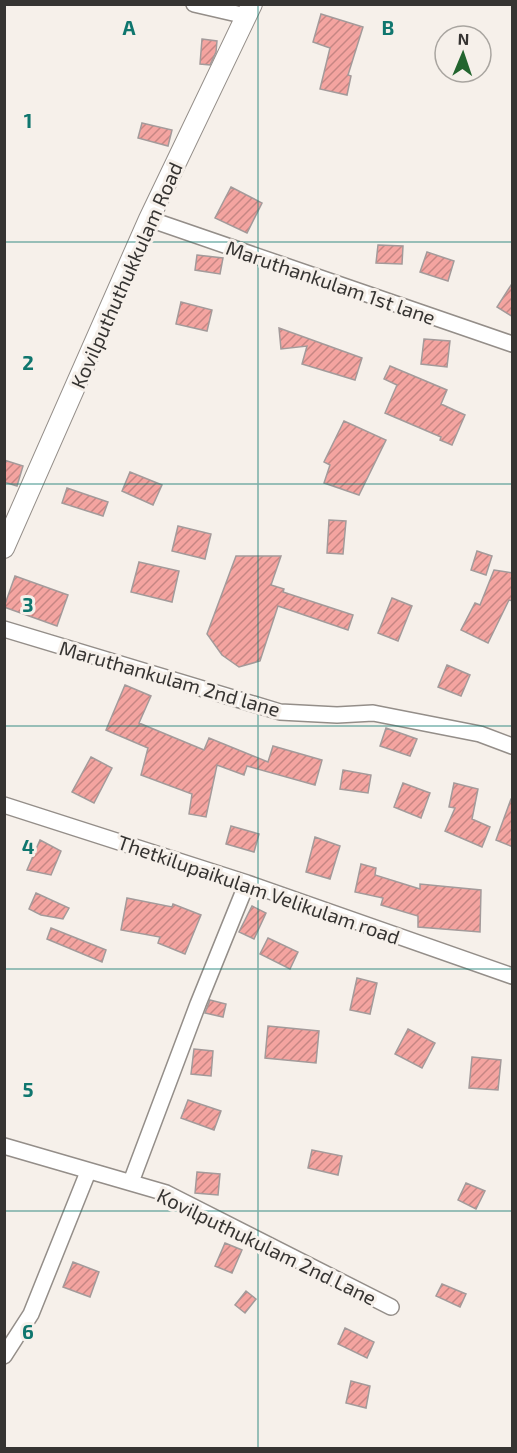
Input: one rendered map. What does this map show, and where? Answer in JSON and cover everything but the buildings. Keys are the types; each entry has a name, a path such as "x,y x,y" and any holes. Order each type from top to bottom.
{"street":[{"path":"194,4 249,10"},
{"name":"Kovilputhuthukkulam Road","path":"4,548 149,219 249,10"},
{"name":"Maruthankulam 1st lane","path":"149,219 513,344"},
{"name":"Maruthankulam 2nd lane","path":"4,629 280,712 337,715 373,713 480,734 513,746"},
{"name":"Thetkilupaikulam Velikulam road","path":"4,805 247,883 513,976"},
{"path":"131,1182 198,1004 247,883"},
{"name":"Kovilputhukulam 2nd Lane","path":"4,1146 166,1193 391,1307"},
{"path":"4,1356 31,1314 88,1172"}]}
